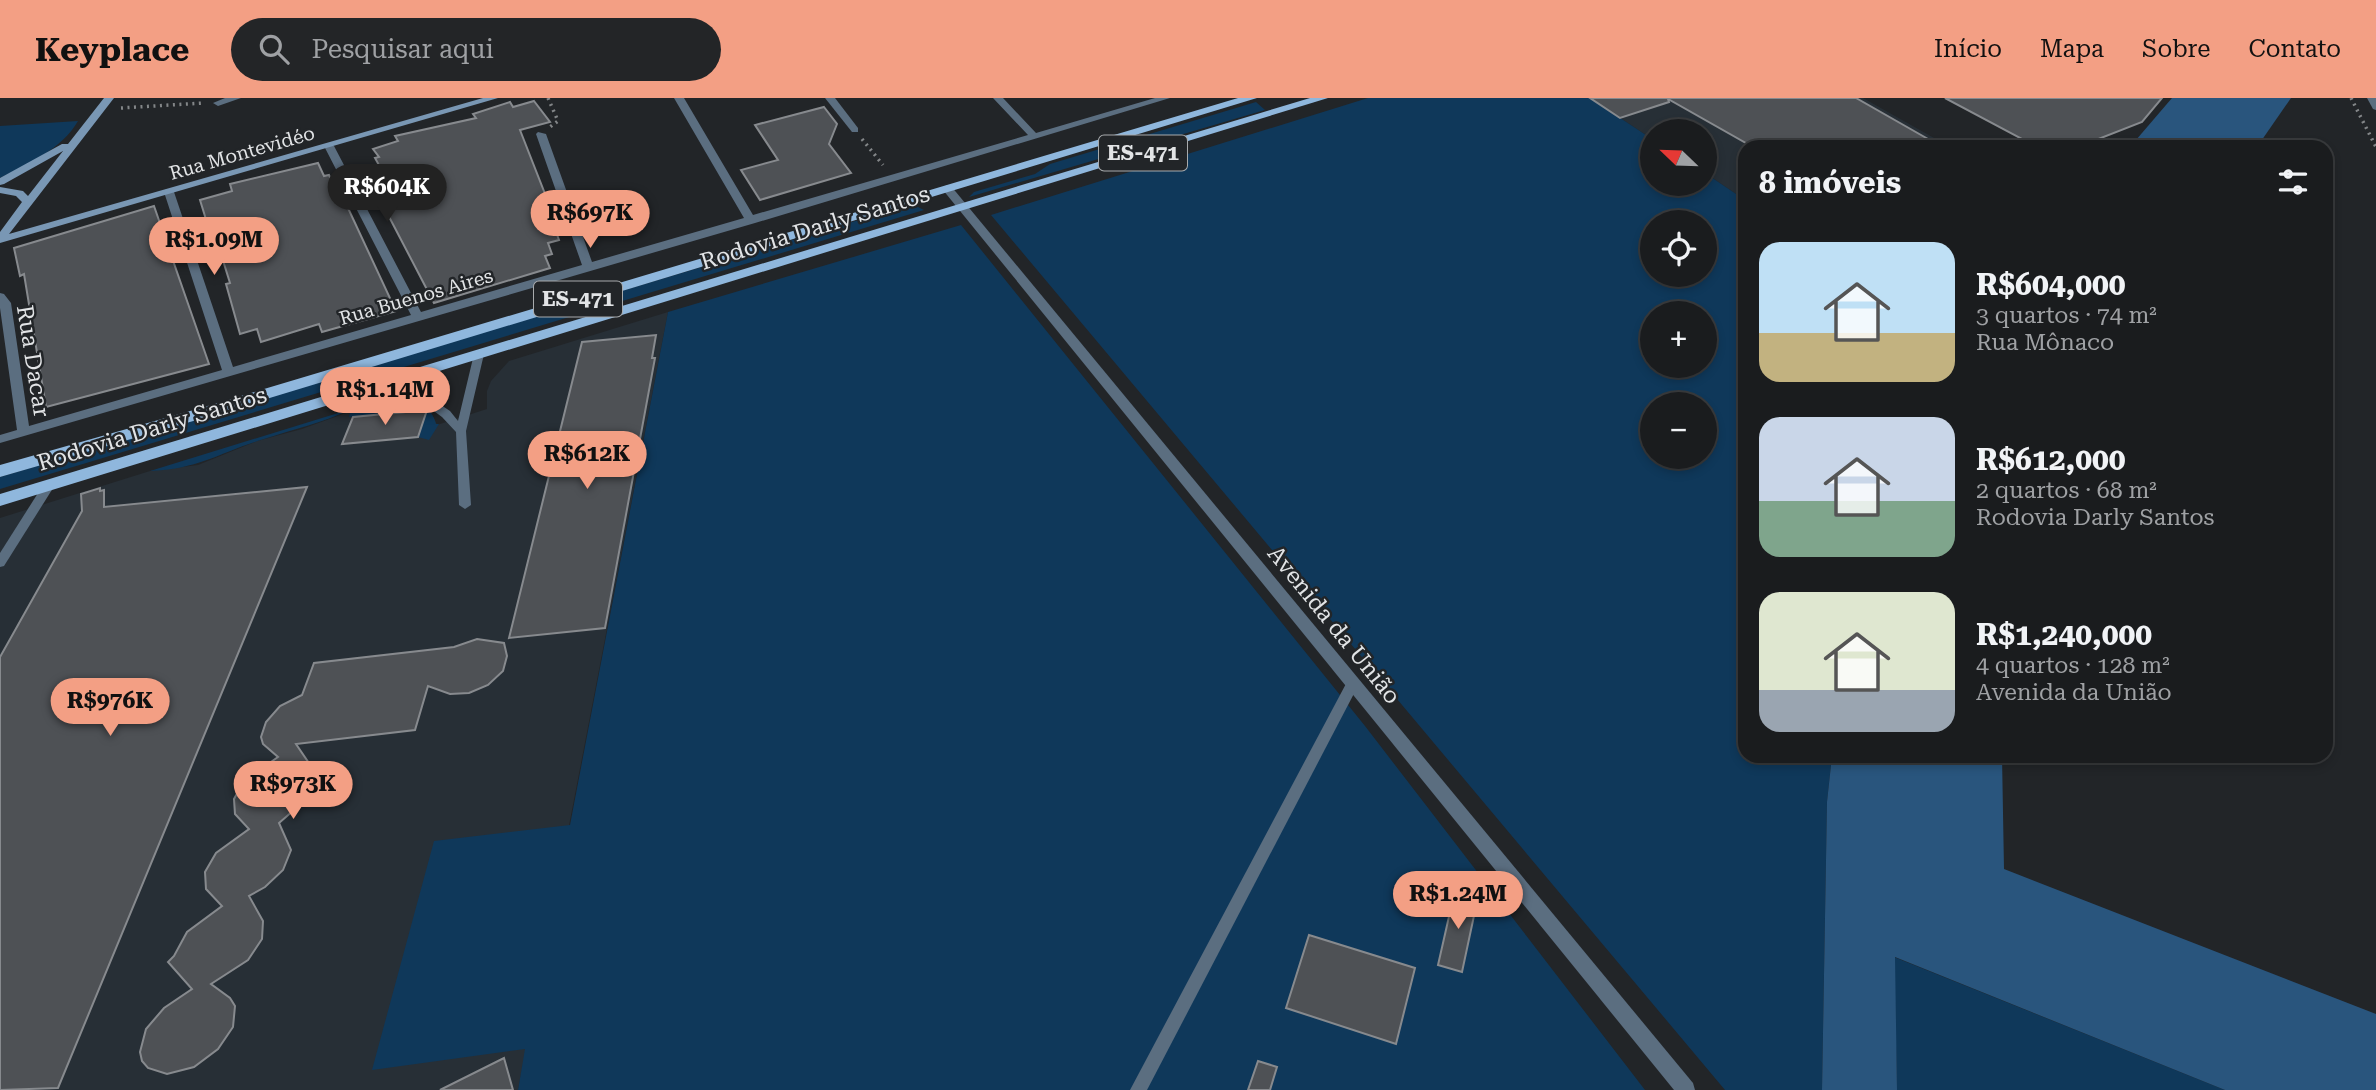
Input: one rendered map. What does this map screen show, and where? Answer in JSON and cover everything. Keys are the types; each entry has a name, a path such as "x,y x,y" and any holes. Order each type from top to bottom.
{"main road":[{"name":"Rodovia Darly Santos","path":"0,471 209,411 1251,98"},
{"name":"Rodovia Darly Santos","path":"0,500 1322,98"}],"street":[{"path":"0,240 109,98"},
{"path":"218,103 236,98"},
{"path":"679,98 751,221"},
{"path":"830,98 855,130"},
{"path":"998,98 1034,136"},
{"name":"Rua Buenos Aires","path":"0,439 1165,98"},
{"path":"2372,98 2376,107"},
{"name":"Rua Montevidéo","path":"0,240 487,99"},
{"path":"541,134 588,267"},
{"path":"0,182 46,159 75,139"},
{"path":"329,146 417,316"},
{"name":"Avenida da União","path":"947,188 1686,1090"},
{"path":"0,190 19,193 27,201 26,207"},
{"path":"170,192 229,372"},
{"name":"Rua Dacar","path":"0,296 5,303 24,432"}],"lane":[{"path":"465,505 461,431 479,354"},
{"path":"395,379 446,414 461,431"},
{"path":"0,563 49,485"},
{"path":"1138,1090 1353,684"}],"path":[{"path":"541,134 558,121 548,98"},
{"path":"2351,98 2376,147"},
{"path":"100,109 218,103"},
{"path":"855,130 892,177"}],"shaded area":[{"path":"1368,98 1590,98 1640,131 1640,196 1717,196 1717,181 1738,195 1738,763 1831,763 1827,802 1822,1090 1725,1090 991,215"},
{"path":"1590,98 1863,98 1938,140 1738,140 1738,195 1717,181 1717,119 1640,119 1640,131"},
{"path":"2172,98 2291,98 2262,140 2136,140"},
{"path":"1256,102 1265,110 969,197 974,192 1035,174 1050,164"},
{"path":"78,121 54,148 0,178 0,126"},
{"path":"912,204 924,210 0,489 0,477"},
{"path":"961,225 1365,726 1645,1090 518,1090 525,1049 372,1070 434,841 570,825 668,312"},
{"path":"668,312 518,1090 0,1090 0,518 150,471 198,465 257,441 302,429 376,402 399,400 418,404 431,412 437,425 487,409 487,391 491,381 509,361"},
{"path":"405,401 427,409 436,424 439,424 429,440 418,437 427,410 349,417 351,409"},
{"path":"351,409 196,463 150,471"},
{"path":"1831,763 2002,763 2004,869 2376,1014 2376,1090 2225,1090 1895,957 1897,1090 1822,1090 1827,802"},
{"path":"1894,957 2225,1090 1897,1090"}],"building":[{"path":"1590,98 1856,98 1928,139 1741,140 1717,127 1717,119 1703,119 1668,99 1669,102 1620,118"},
{"path":"1945,98 2162,98 2142,122 2096,140 2024,140"},
{"path":"534,101 550,122 520,130 556,222 553,223 559,240 548,243 552,254 545,256 550,268 434,303 372,184 379,182 372,170 380,167 375,158 379,157 373,149 398,141 395,136 476,118 473,114 510,102 513,107"},
{"path":"824,107 837,124 829,144 851,173 760,200 741,170 778,160 755,125"},
{"path":"318,163 324,176 329,175 337,194 341,193 396,311 322,332 319,324 261,342 257,329 240,334 226,284 230,283 216,238 212,239 200,200 232,191 230,184"},
{"path":"154,206 209,364 46,407 24,274 20,276 14,248"},
{"path":"656,335 652,358 655,358 605,628 509,638 582,342"},
{"path":"427,410 418,437 342,444 353,417"},
{"path":"307,487 58,1088 0,1090 0,657 82,511 81,494 100,488 100,491 104,490 104,507"},
{"path":"477,639 504,643 507,656 503,671 488,685 469,693 450,694 428,686 415,730 296,744 315,772 315,780 309,797 279,823 291,850 283,870 265,887 249,896 263,921 262,939 248,960 211,984 230,998 235,1006 233,1027 218,1049 194,1067 167,1074 148,1068 142,1061 140,1052 146,1029 164,1008 192,989 168,962 187,932 222,906 206,889 205,872 216,853 249,829 235,814 234,799 244,781 278,757 263,744 261,737 266,722 280,706 302,695 314,663 454,647"},
{"path":"1455,890 1478,897 1462,972 1438,965"},
{"path":"1309,935 1415,968 1396,1044 1286,1008"},
{"path":"504,1058 513,1090 440,1090"},
{"path":"1258,1061 1277,1067 1270,1090 1248,1090"}]}
